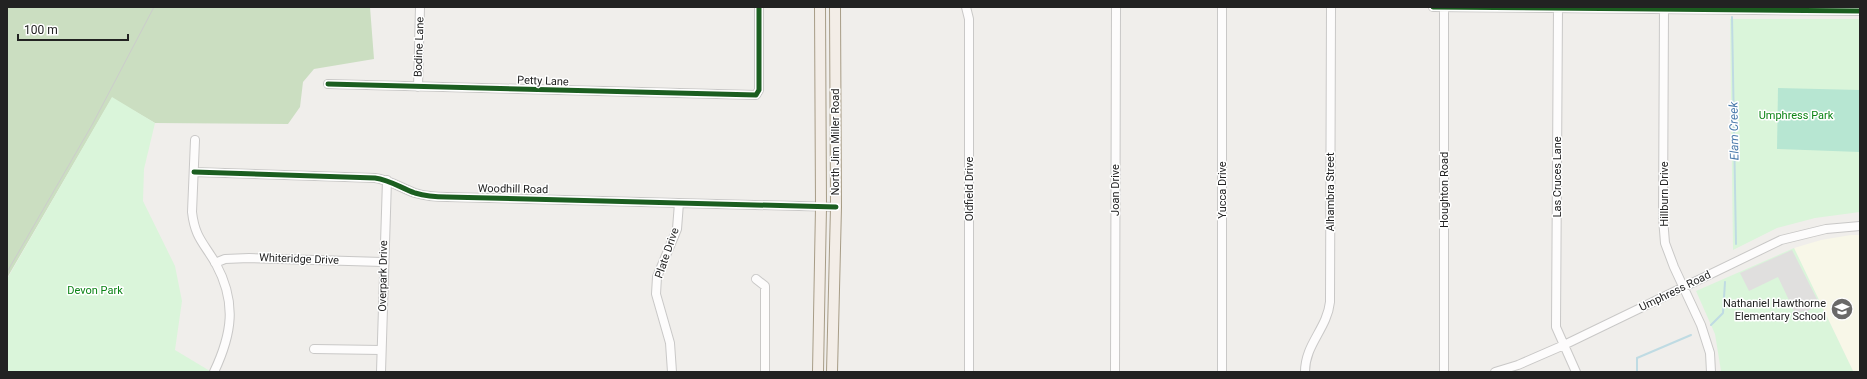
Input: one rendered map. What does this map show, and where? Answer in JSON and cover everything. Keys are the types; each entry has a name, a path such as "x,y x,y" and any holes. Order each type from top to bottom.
{"main road":[{"name":"North Jim Miller Road","path":"818,372 821,207 820,7"},
{"name":"North Jim Miller Road","path":"832,372 836,207 835,7"}],"street":[{"name":"Bodine Lane","path":"418,87 420,7"},
{"name":"Petty Lane","path":"328,84 748,97 756,94 759,90 759,7"},
{"name":"Oldfield Drive","path":"966,7 969,19 969,372"},
{"name":"Joan Drive","path":"1115,372 1116,7"},
{"name":"Yucca Drive","path":"1222,7 1222,372"},
{"name":"Alhambra Street","path":"1305,372 1307,356 1324,325 1330,302 1331,7"},
{"path":"1433,7 1782,8 1860,11"},
{"name":"Houghton Road","path":"1444,7 1444,372"},
{"name":"Las Cruces Lane","path":"1558,8 1556,327 1576,372"},
{"name":"Hillburn Drive","path":"1664,8 1663,218 1665,243 1674,267 1701,325 1710,353 1711,372"},
{"path":"195,140 194,224 201,243 215,263 228,294 230,317 226,344 214,372"},
{"name":"Woodhill Road","path":"194,172 375,178 387,180 413,192 428,196 836,207"},
{"name":"Overpark Drive","path":"381,372 383,262 387,180"},
{"name":"Plate Drive","path":"672,372 670,343 656,294 657,277 677,229 679,203"},
{"name":"Umphress Road","path":"1495,372 1518,365 1564,345 1781,240 1826,229 1860,226"},
{"name":"Whiteridge Drive","path":"215,263 224,260 242,258 383,262"},
{"path":"756,279 765,286 765,372"},
{"path":"314,349 381,350"}],"shaded area":[{"name":"Nathaniel Hawthorne Elementary School","path":"1860,235 1860,371 1853,371 1794,248 1821,240"},
{"path":"1792,250 1820,305 1807,311 1795,313 1778,277 1749,291 1740,273"}],"green space":[{"path":"7,7 370,7 374,59 314,69 303,82 300,107 288,124 155,123 112,98 7,278"},
{"name":"Umphress Park","path":"1730,19 1860,19 1860,212 1815,218 1777,228 1733,250"},
{"path":"1778,88 1860,90 1860,152 1777,149"},
{"name":"Devon Park","path":"112,97 155,123 144,169 143,201 175,266 182,301 175,350 210,371 7,372 7,279"},
{"path":"1794,248 1853,371 1721,371 1715,334 1696,291"}],"waterway":[{"name":"Elam Creek","path":"1732,17 1736,244"},
{"name":"Elam Creek","path":"1711,325 1723,313 1725,282"},
{"name":"Elam Creek","path":"1637,372 1637,358 1691,335"}],"tram line":[{"path":"7,272 92,125 154,7"}],"cycle path":[{"path":"328,84 756,95 759,90 759,7"},
{"path":"1433,7 1860,11"},
{"path":"194,172 375,178 391,182 415,193 439,197 836,207"}],"place":[{"name":"Nathaniel Hawthorne Elementary School","path":"1842,309"}]}
